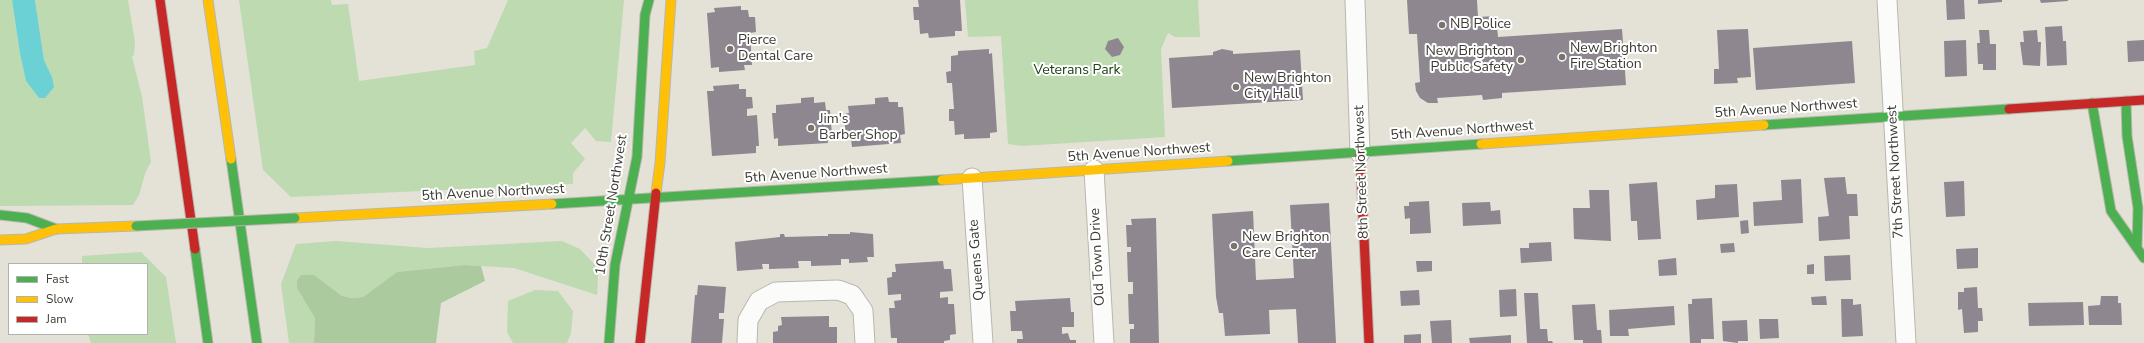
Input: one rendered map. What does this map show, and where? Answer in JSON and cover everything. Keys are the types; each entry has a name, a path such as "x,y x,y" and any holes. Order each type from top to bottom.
{"main road":[{"path":"160,0 208,343"},
{"path":"208,0 257,343"},
{"path":"216,54 218,0"},
{"name":"10th Street Northwest","path":"609,343 615,265 637,157 645,15 649,0"},
{"path":"640,343 654,198 660,163 671,0"},
{"path":"160,69 201,292"},
{"name":"5th Avenue Northwest","path":"56,229 628,200 2144,100"},
{"path":"2126,101 2127,136 2138,208 2137,247"},
{"path":"2092,103 2100,142 2105,185 2111,211 2144,258"},
{"name":"8th Street Northwest","path":"1360,152 1369,343"},
{"path":"0,215 27,218 56,229"},
{"path":"0,240 26,239 56,229"}],"street":[{"name":"8th Street Northwest","path":"1355,0 1360,152"},
{"name":"7th Street Northwest","path":"1887,0 1906,343"},
{"name":"Old Town Drive","path":"1094,170 1104,343"},
{"name":"Queens Gate","path":"972,178 982,343"},
{"path":"747,343 748,320 759,301 776,292 838,290 852,295 863,311 865,343"}],"green space":[{"path":"0,0 12,0 20,54 26,81 39,98 45,97 52,77 44,60 35,0 128,0 135,42 134,55 132,56 142,97 151,162 146,171 139,195 133,205 0,206"},
{"path":"239,0 331,0 332,5 348,4 359,81 475,65 474,51 487,48 508,0 624,0 611,142 596,141 585,128 571,143 585,159 573,173 573,184 291,197 263,170"},
{"name":"Veterans Park","path":"965,0 1198,0 1200,37 1175,37 1168,33 1161,49 1165,137 1022,146 1008,144 1001,36 968,37"},
{"path":"336,241 428,248 562,241 580,249 595,265 598,277 597,295 514,268 465,265 397,272 363,297 352,298 342,296 314,276 301,296 309,305 315,318 314,343 289,343 281,284 296,244"},
{"path":"141,252 166,277 176,343 91,343 88,335 148,335 148,263 82,263 82,256"},
{"path":"465,265 481,266 485,281 441,303 436,343 314,343 315,318 297,288 297,281 301,275 314,275 342,296 352,298 363,297 397,272"},
{"path":"535,290 558,291 573,311 571,333 567,343 513,343 507,332 508,301"}],"water":[{"path":"12,0 35,0 44,60 52,77 54,87 45,98 39,98 26,81 20,54"}],"building":[{"path":"918,0 960,0 962,31 955,31 955,36 929,38 928,33 920,34 919,20 914,20 913,7 919,7"},
{"name":"New Brighton Public Safety","path":"1407,0 1477,0 1478,17 1496,16 1498,37 1622,29 1626,85 1502,93 1502,98 1483,100 1482,95 1437,98 1438,103 1428,103 1420,98 1416,91 1415,83 1420,82 1417,34 1409,34"},
{"path":"1946,0 1964,0 1965,19 1947,20"},
{"path":"1978,0 2002,0 2002,2 1978,4"},
{"path":"2040,0 2068,0 2068,1 2041,3"},
{"name":"Pierce Dental Care","path":"741,6 741,10 748,10 749,17 755,17 756,32 750,33 752,65 744,65 745,70 719,72 719,67 711,68 707,13 715,12 714,8"},
{"path":"2062,26 2063,41 2066,41 2067,65 2047,66 2045,27"},
{"path":"1748,29 1751,77 1737,78 1738,83 1714,84 1714,69 1719,69 1717,30"},
{"path":"1979,30 1989,30 1990,44 1996,44 1996,70 1983,70 1983,64 1978,64 1977,43 1980,43"},
{"path":"2037,30 2038,42 2041,42 2040,66 2023,65 2020,42 2024,42 2023,31"},
{"path":"1118,38 1124,47 1120,55 1112,57 1105,49 1108,41"},
{"path":"1966,40 1967,76 1945,77 1944,41"},
{"path":"2144,40 2144,61 2128,62 2127,41"},
{"path":"1852,41 1855,83 1756,90 1753,48"},
{"path":"989,49 989,54 992,53 997,132 990,133 990,138 964,139 964,134 955,135 954,121 949,121 949,109 954,109 952,83 947,83 946,72 951,71 951,56 958,55 958,51"},
{"name":"New Brighton City Hall","path":"1222,49 1233,51 1233,54 1300,50 1303,100 1172,108 1169,58 1213,55 1213,52"},
{"path":"739,84 739,89 746,89 746,97 752,97 753,108 747,109 747,116 757,115 759,146 756,146 756,153 712,156 707,91 714,91 713,86"},
{"path":"814,97 814,103 825,102 826,110 830,110 832,135 827,135 828,143 778,146 778,138 774,139 772,113 776,113 776,105 801,103 801,98"},
{"path":"888,97 889,102 898,102 898,107 903,107 905,134 900,135 901,143 852,147 851,139 846,139 844,114 849,113 848,106 875,104 875,98"},
{"path":"1845,177 1847,194 1857,194 1858,216 1849,216 1850,239 1819,241 1818,217 1829,216 1824,178"},
{"path":"1801,179 1803,223 1754,226 1753,202 1782,200 1781,180"},
{"path":"1964,181 1965,216 1946,217 1944,182"},
{"path":"1657,182 1661,239 1638,240 1637,221 1631,221 1629,184"},
{"path":"1737,184 1739,217 1697,220 1696,200 1715,198 1715,185"},
{"path":"1589,190 1609,190 1611,241 1574,239 1573,208 1590,208"},
{"path":"1429,201 1431,233 1410,234 1410,218 1405,219 1404,206 1409,206 1409,202"},
{"path":"1490,202 1491,211 1500,210 1501,224 1463,226 1462,203"},
{"name":"New Brighton Care Center","path":"1329,203 1336,343 1298,343 1296,309 1269,310 1270,334 1225,336 1223,313 1219,313 1216,297 1212,214 1253,211 1256,280 1294,278 1290,205"},
{"path":"1156,218 1159,343 1130,343 1130,329 1134,329 1134,324 1129,324 1128,294 1133,294 1133,282 1128,282 1127,252 1131,252 1131,247 1127,247 1126,225 1132,225 1131,219"},
{"path":"1748,220 1749,233 1741,234 1740,221"},
{"path":"850,232 873,234 874,257 867,257 868,262 849,263 849,259 841,259 841,265 811,266 811,261 798,261 799,268 769,269 769,264 762,264 763,269 737,271 735,242 780,237 780,234 784,234 785,237 828,236 828,234 850,234"},
{"path":"1551,242 1552,261 1521,263 1520,248 1529,248 1529,243"},
{"path":"1734,243 1735,252 1721,253 1720,244"},
{"path":"1978,248 1978,268 1957,269 1956,249"},
{"path":"1850,255 1851,280 1825,281 1824,256"},
{"path":"1676,258 1677,275 1659,276 1658,260"},
{"path":"943,261 944,269 951,269 953,291 940,292 940,298 948,297 948,304 954,304 956,334 950,335 950,340 944,341 944,343 897,343 897,338 891,338 889,308 895,308 894,301 901,300 901,294 888,295 887,278 892,277 892,272 896,272 895,264"},
{"path":"1416,261 1432,261 1432,271 1417,272"},
{"path":"1814,264 1814,274 1807,274 1807,265"},
{"path":"698,285 726,287 724,313 719,313 719,319 724,319 722,343 691,343 695,295 697,295"},
{"path":"1977,287 1978,308 1982,308 1983,321 1978,321 1978,332 1964,333 1962,309 1958,310 1958,292 1964,292 1964,288"},
{"path":"1516,289 1517,316 1500,317 1499,290"},
{"path":"1419,290 1420,305 1401,306 1400,291"},
{"path":"1524,293 1538,293 1540,329 1547,329 1548,341 1552,341 1553,343 1527,343"},
{"path":"1826,296 1827,305 1812,305 1811,297"},
{"path":"2101,296 2118,296 2118,303 2121,303 2122,325 2089,325 2088,306 2100,305"},
{"path":"1070,298 1071,312 1074,312 1074,327 1062,327 1062,334 1068,333 1070,340 1076,340 1076,343 1017,343 1017,339 1023,339 1022,331 1011,331 1010,311 1016,311 1015,301"},
{"path":"1712,298 1714,339 1701,339 1701,343 1690,343 1688,304 1692,304 1692,299"},
{"path":"1841,299 1853,299 1853,305 1861,304 1863,336 1842,337"},
{"path":"2083,302 2084,325 2029,326 2028,303"},
{"path":"1595,304 1597,330 1601,330 1602,343 1583,343 1583,340 1574,340 1572,305"},
{"path":"1674,306 1675,325 1628,329 1629,336 1610,336 1609,310"},
{"path":"829,316 829,327 837,327 837,343 773,343 773,332 778,331 778,326 782,325 781,317"},
{"path":"1759,319 1778,319 1779,338 1760,339"},
{"path":"1451,320 1452,343 1432,343 1430,321"},
{"path":"1747,320 1748,341 1738,341 1738,343 1723,341 1722,321"},
{"path":"1421,334 1421,343 1404,343 1404,335"},
{"path":"1511,335 1511,343 1470,343 1469,338"}],"traffic: fast":[{"path":"609,343 615,265 637,157 645,15 649,0"},
{"path":"2126,101 2127,136 2138,208 2137,247"},
{"path":"2092,103 2111,211 2144,258"},
{"path":"1764,125 2009,109"},
{"path":"1228,161 1481,144"},
{"path":"231,159 257,343"},
{"path":"552,204 942,180"},
{"path":"0,215 27,218 56,229"},
{"path":"136,226 295,218"},
{"path":"195,249 208,343"}],"traffic: slow":[{"path":"208,0 231,159"},
{"path":"656,193 660,163 671,0"},
{"path":"1481,144 1764,125"},
{"path":"942,180 1228,161"},
{"path":"295,218 552,204"},
{"path":"0,240 26,239 56,229 136,226"}],"traffic: jam":[{"path":"160,0 195,249"},
{"path":"2009,109 2144,100"},
{"path":"1360,153 1369,343"},
{"path":"640,343 656,193"}],"place":[{"name":"NB Police","path":"1442,25"},
{"name":"Pierce Dental Care","path":"730,49"},
{"name":"New Brighton Fire Station","path":"1562,57"},
{"name":"New Brighton Public Safety","path":"1521,60"},
{"name":"New Brighton City Hall","path":"1236,87"},
{"name":"Jim's Barber Shop","path":"811,128"},
{"name":"New Brighton Care Center","path":"1234,246"}]}
